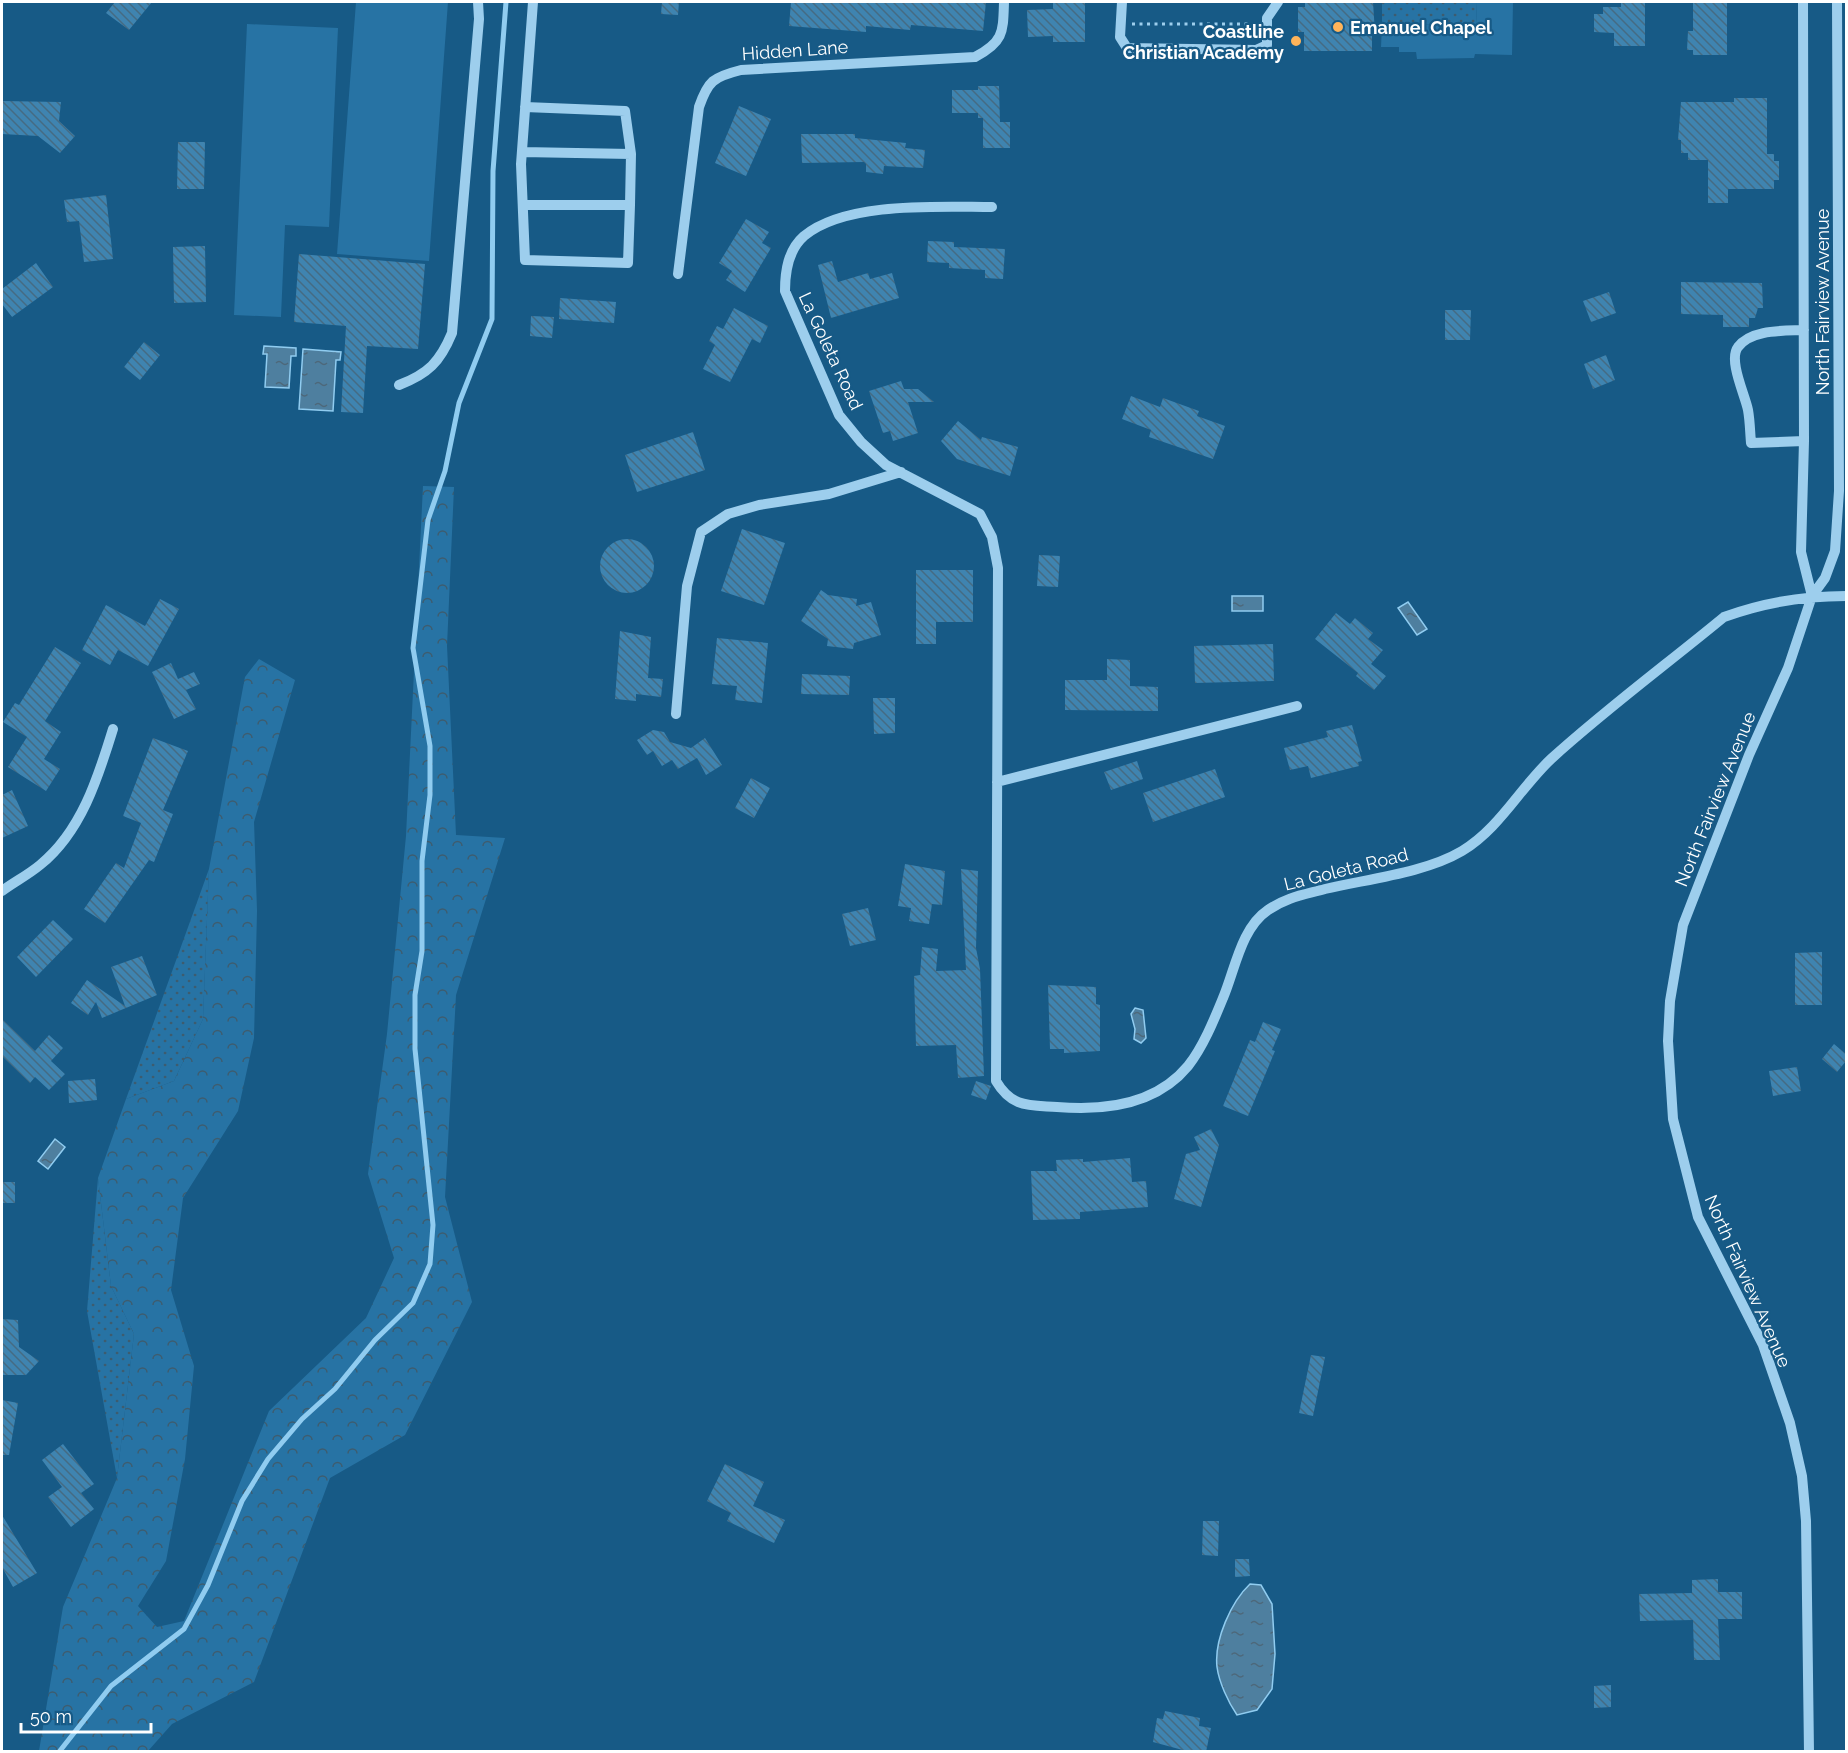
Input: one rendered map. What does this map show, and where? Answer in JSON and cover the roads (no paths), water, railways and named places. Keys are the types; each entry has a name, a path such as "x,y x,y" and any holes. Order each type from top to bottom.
{"street":[{"path":"399,386 424,376 445,350 452,333 478,31 478,2"},
{"path":"525,107 625,111 632,154 628,263 525,260 522,152 525,107 533,2"},
{"name":"Hidden Lane","path":"678,274 699,108 707,85 721,75 741,70 975,57 990,49 1003,32 1004,2"},
{"path":"1122,2 1120,37 1123,45 1132,50 1260,50 1267,43 1269,13 1278,2"},
{"name":"North Fairview Avenue","path":"1803,2 1804,441 1801,552 1812,596"},
{"name":"North Fairview Avenue","path":"1809,1752 1806,1521 1802,1476 1790,1423 1763,1345 1698,1217 1673,1119 1668,1041 1670,1001 1683,925 1749,755 1788,668 1812,596 1825,578 1835,551 1838,501 1837,2"},
{"path":"522,152 632,154"},
{"path":"524,205 630,205"},
{"name":"La Goleta Road","path":"992,207 896,208 856,215 829,223 804,237 791,253 785,272 785,291 839,415 861,442 886,465 980,514 992,537 998,568 996,1081 1004,1094 1020,1104 1085,1109 1118,1106 1144,1098 1168,1083 1187,1066 1223,1000 1248,933 1264,912 1286,898 1436,863 1462,851 1485,834 1551,759 1724,617 1759,604 1812,596 1846,596"},
{"path":"1804,330 1770,331 1737,347 1735,355 1736,369 1748,411 1751,443 1804,441"},
{"path":"676,714 687,586 701,532 728,514 759,505 829,494 901,472"},
{"path":"997,782 1297,706"},
{"path":"2,891 41,865 69,834 97,782 113,729"}],"water":[{"path":"264,346 296,348 296,356 291,356 289,388 265,387 267,354 263,354"},
{"path":"303,349 341,352 340,360 336,360 333,411 299,409"},
{"path":"1232,596 1263,596 1263,611 1232,611"},
{"path":"1408,602 1427,629 1417,635 1398,608"},
{"path":"1135,1008 1143,1010 1146,1038 1141,1043 1134,1039 1135,1029 1131,1014"},
{"path":"55,1139 65,1147 48,1169 38,1161"},
{"path":"1250,1584 1261,1585 1272,1604 1275,1654 1272,1689 1257,1710 1237,1715 1227,1698 1218,1673 1218,1645 1230,1611"}],"waterway":[{"path":"59,1752 111,1686 184,1629 208,1585 242,1501 268,1459 302,1419 335,1389 375,1340 413,1303 430,1264 433,1225 415,1049 415,995 422,951 422,861 430,795 430,746 413,648 428,520 445,471 459,403 492,319 493,171 506,2"}],"place":[{"name":"Emanuel Chapel","path":"1338,27"},
{"name":"Coastline Christian Academy","path":"1296,41"}]}
